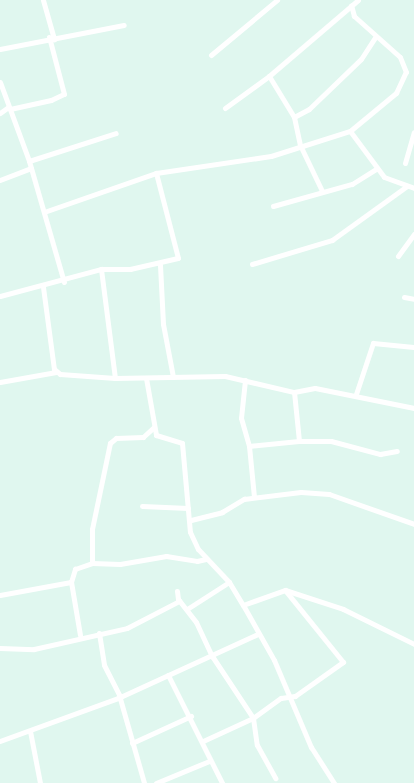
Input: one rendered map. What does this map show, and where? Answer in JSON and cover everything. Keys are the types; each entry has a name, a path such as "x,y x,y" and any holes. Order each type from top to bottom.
{"street":[{"path":"0,113 9,109 51,100 64,94 43,0"},
{"path":"210,55 277,0"},
{"path":"225,108 269,76 358,0"},
{"path":"44,212 156,172 196,164 241,162 350,131 396,93 406,72 400,57 354,16 351,5"},
{"path":"0,49 124,25"},
{"path":"294,117 309,109 361,59 376,36"},
{"path":"269,76 294,117 300,145 322,191"},
{"path":"0,82 31,168 44,212 53,253 64,282"},
{"path":"350,131 376,169 384,176 414,188"},
{"path":"405,163 414,132"},
{"path":"29,162 116,133"},
{"path":"0,180 31,168"},
{"path":"273,206 322,191 352,184 376,169"},
{"path":"0,296 64,282 102,269 160,265 173,261 179,254 156,172"},
{"path":"252,264 332,240 407,186"},
{"path":"398,256 414,234"},
{"path":"160,265 163,324 172,377"},
{"path":"102,269 115,378"},
{"path":"43,287 56,372"},
{"path":"404,297 414,299"},
{"path":"356,394 373,344 414,347"},
{"path":"0,382 56,372 66,376 115,378 225,376 294,392 315,388 356,394 414,408"},
{"path":"146,378 154,426 160,438 182,443 188,508 191,520 190,532 206,559 229,582 243,605 274,660 288,698 334,783"},
{"path":"245,380 242,418 249,446 254,497"},
{"path":"294,392 299,441"},
{"path":"92,563 92,529 110,443 116,438 143,437 154,426"},
{"path":"249,446 299,441 331,442 380,454 397,451"},
{"path":"191,520 222,512 254,497 301,492 329,494 414,524"},
{"path":"142,506 188,508"},
{"path":"80,635 71,582 76,569 92,563 120,564 166,556 196,561 206,559"},
{"path":"0,595 71,582"},
{"path":"187,609 229,582"},
{"path":"243,605 286,590 343,609 414,644"},
{"path":"203,741 253,718 281,698 288,698 339,667 343,659 286,590"},
{"path":"177,591 179,601 187,609 212,656 253,718 257,745 276,778"},
{"path":"0,648 34,649 80,635 100,633 142,622 179,601"},
{"path":"100,633 104,665 118,698 144,783"},
{"path":"0,741 118,698 258,634"},
{"path":"168,675 191,716 203,741 209,760 222,783"},
{"path":"132,743 191,716"},
{"path":"30,731 40,783"},
{"path":"156,783 209,760"}]}
